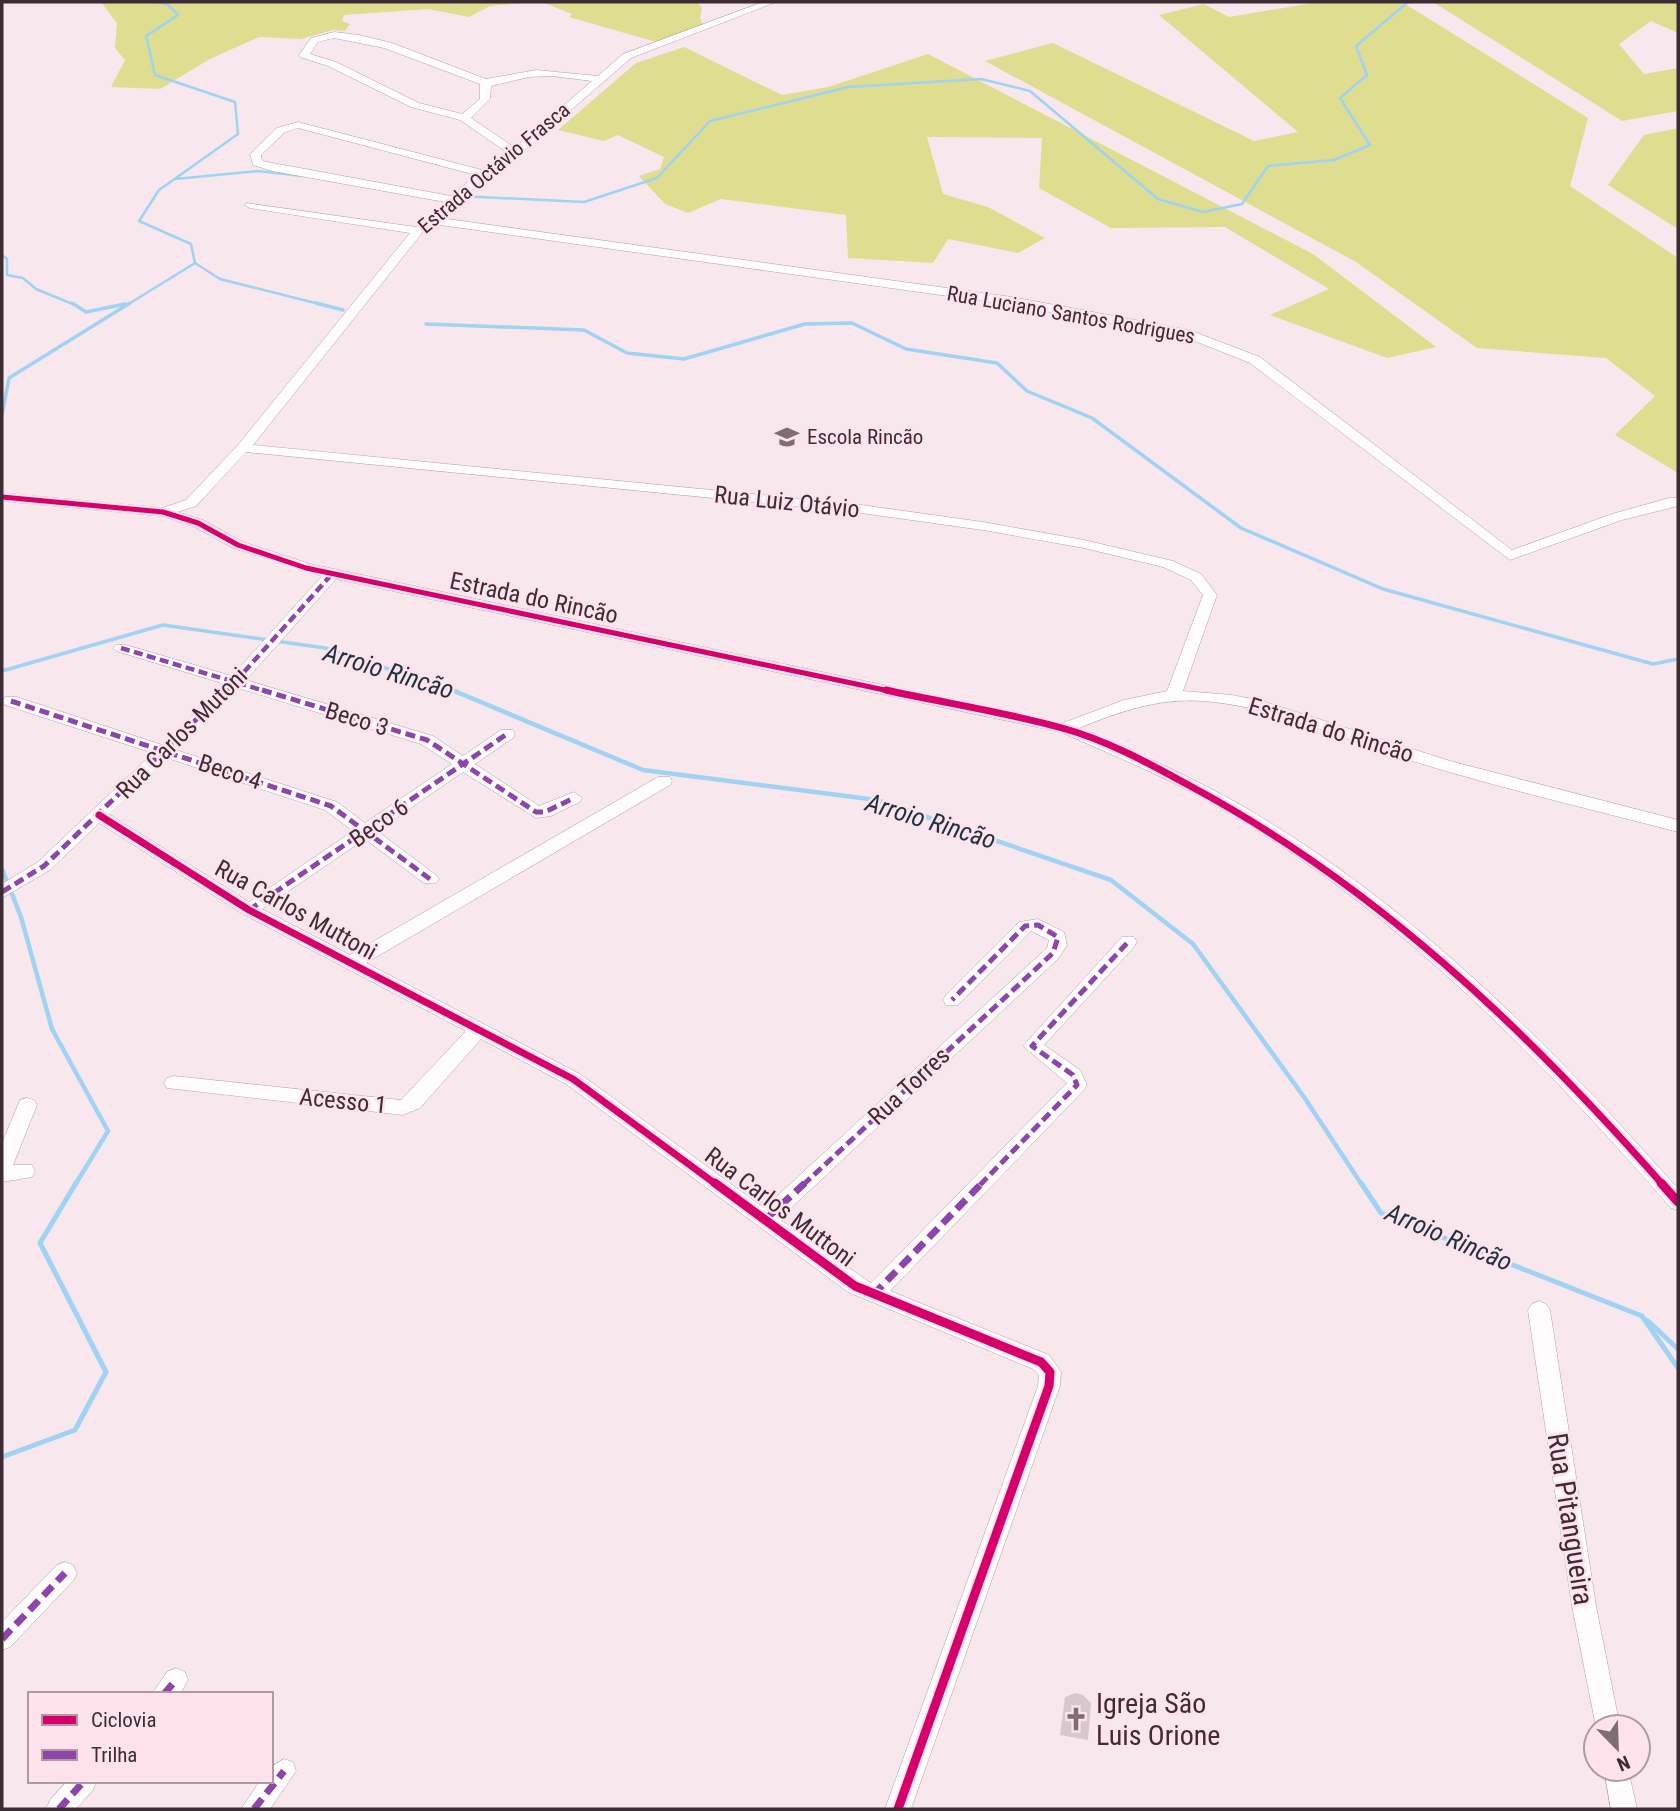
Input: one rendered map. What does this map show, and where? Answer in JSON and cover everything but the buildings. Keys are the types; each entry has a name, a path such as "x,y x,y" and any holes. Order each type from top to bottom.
{"street":[{"name":"Estrada Octávio Frasca","path":"163,512 191,503 243,448 429,219 484,174 515,153 627,56 771,2"},
{"path":"515,153 464,118 415,105 332,64 311,60 304,55 305,49 316,40 331,35 362,37 383,41 485,82 536,73 600,79"},
{"path":"464,118 486,101 488,92 485,82"},
{"path":"452,200 272,168 257,163 255,154 281,130 298,125 484,174"},
{"path":"250,205 418,231"},
{"name":"Rua Luciano Santos Rodrigues","path":"429,219 1012,301 1185,333 1255,360 1510,556 1617,517 1669,502 1678,502"},
{"name":"Rua Luiz Otávio","path":"243,448 854,508 983,526 1084,544 1168,564 1196,577 1210,595 1173,696"},
{"name":"Estrada do Rincão","path":"2,497 163,512 198,523 238,545 332,574 1064,728 1130,703 1173,696 1219,698 1266,707 1413,755 1678,826"},
{"path":"191,503 198,523"},
{"name":"Rua Carlos Mutoni","path":"2,892 23,882 99,815 236,682 332,574"},
{"name":"Beco 3","path":"121,648 427,740 536,812 545,812 574,798"},
{"name":"Beco 4","path":"11,701 331,806 430,879"},
{"path":"1064,728 1116,747 1203,791 1335,872 1414,934 1550,1062 1678,1202"},
{"name":"Beco 6","path":"249,911 508,734"},
{"path":"351,963 664,781"},
{"name":"Rua Carlos Muttoni","path":"99,815 249,911 573,1079 855,1286 1041,1362 1050,1372 1049,1386 898,1809"},
{"name":"Rua Torres","path":"766,1219 1053,953 1058,945 1058,937 1045,927 1032,923 1025,926 951,1000"},
{"path":"873,1295 1077,1085 1073,1075 1032,1046 1128,942"},
{"name":"Acesso 1","path":"174,1083 403,1108 413,1103 478,1030"},
{"path":"2,1167 27,1105"},
{"path":"2,1174 24,1171"},
{"name":"Rua Pitangueira","path":"1539,1310 1584,1606 1605,1713"},
{"path":"2,1639 65,1573"},
{"path":"254,1809 284,1772"},
{"path":"59,1809 82,1783"},
{"path":"1619,1783 1624,1809"}],"shaded area":[{"path":"101,2 536,2 490,6 469,17 428,9 344,15 342,21 350,24 345,31 333,30 301,39 259,37 210,59 160,89 111,87 125,60 115,48 117,23"},
{"path":"542,2 697,2 702,8 700,17 703,25 656,42 569,17 572,14"},
{"path":"1319,2 1402,2 1588,118 1570,186 1678,258 1678,473 1615,435 1655,396 1606,358 1477,348 1356,262 985,61 1053,43 1254,141 1298,132 1159,15 1204,4 1229,17"},
{"path":"1433,2 1678,2 1678,33 1651,21 1619,44 1644,74 1678,68 1678,111 1622,121"},
{"path":"684,47 782,95 828,87 928,54 1313,254 1436,347 1387,358 1270,315 1329,289 1225,227 1111,228 1039,188 1042,138 927,137 943,194 988,207 1045,238 1018,253 948,239 933,263 848,258 846,215 721,199 688,213 665,204 639,176 660,169 664,157 618,135 604,141 558,130 636,63"},
{"path":"1678,128 1678,229 1608,185 1644,135"}],"waterway":[{"name":"Arroio Rincão","path":"155,2 167,4 178,15 146,36 155,75 235,102 238,134 159,190 139,221 191,244 195,263"},
{"path":"460,196 584,202 657,178 710,121 848,87 981,79 1030,91 1158,199 1203,212 1242,204 1268,166 1334,160 1370,145 1340,98 1367,75 1356,46 1408,2"},
{"path":"175,179 258,171 302,176"},
{"path":"2,255 7,259 7,275 23,278 36,289 75,305"},
{"name":"Arroio Rincão","path":"127,305 195,263"},
{"path":"195,263 220,279 323,305"},
{"path":"72,303 86,312 125,304 120,305"},
{"name":"Arroio Rincão","path":"2,415 9,378 130,303"},
{"path":"316,303 343,310"},
{"path":"426,324 584,330 627,353 684,359 805,324 852,323 906,349 997,363 1027,391 1092,418 1241,528 1383,589 1653,664 1678,659"},
{"name":"Arroio Rincão","path":"2,671 163,625 325,648 452,690"},
{"name":"Arroio Rincão","path":"452,690 458,692"},
{"name":"Arroio Rincão","path":"452,690 643,770 877,800 1111,880 1193,944 1304,1097 1362,1185"},
{"path":"2,869 21,917 52,1029 108,1131 75,1185"},
{"path":"2,1457 75,1430 106,1372 40,1243 76,1183"},
{"name":"Arroio Rincão","path":"1361,1183 1381,1213 1642,1316 1678,1368"},
{"path":"1648,1321 1678,1349"}],"marked path":[{"path":"2,892 44,866 165,751 236,682 332,574"},
{"path":"121,648 427,740 536,812 545,812 574,798"},
{"path":"11,701 331,806 430,879"},
{"path":"249,910 507,734"},
{"path":"766,1219 1053,953 1058,945 1058,937 1038,925 1025,926 952,1000"},
{"path":"873,1295 1077,1085 1073,1075 1032,1046 1128,942"},
{"path":"2,1639 65,1573"},
{"path":"166,1692 176,1680"},
{"path":"254,1809 284,1771"},
{"path":"59,1809 82,1783"}],"cycle path":[{"path":"2,497 163,512 198,523 238,545 306,568 1064,728 1154,766 1241,813 1323,866 1401,925 1475,989 1546,1057 1678,1202"},
{"path":"99,815 249,910 573,1079 855,1286 1041,1362 1050,1372 1049,1386 898,1809"}],"place":[{"name":"Escola Rincão","path":"787,437"},
{"name":"Igreja São Luis Orione","path":"1076,1719"}]}
